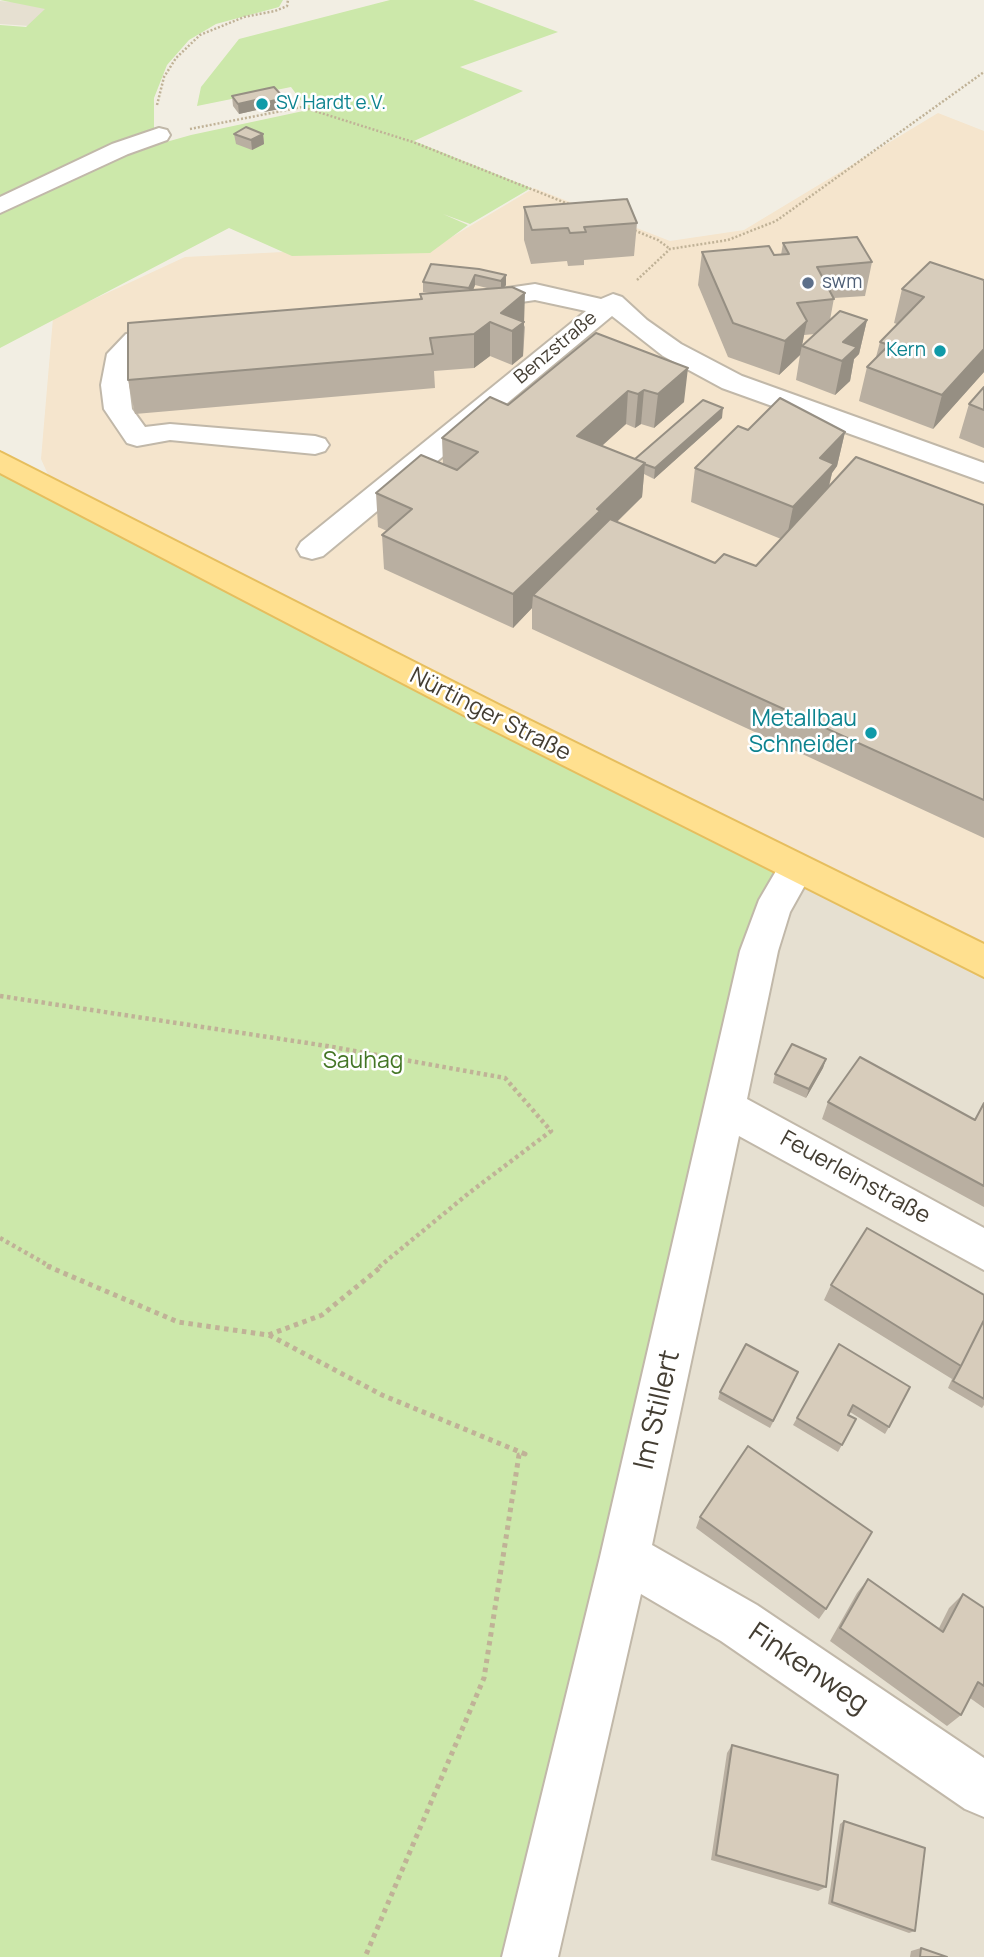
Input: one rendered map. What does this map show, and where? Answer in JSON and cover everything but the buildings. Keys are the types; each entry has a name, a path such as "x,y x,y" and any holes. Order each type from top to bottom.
{"main road":[{"name":"Nürtinger Straße","path":"0,461 280,608 984,962"}],"street":[{"path":"0,206 120,149 159,135"},
{"path":"446,303 535,292 609,305"},
{"name":"Benzstraße","path":"312,549 609,305 672,350 732,382 984,473"},
{"path":"203,331 135,340 120,354 115,385 118,409 137,437 170,432 315,444"},
{"name":"Im Stillert","path":"530,1957 625,1557 759,951 772,910 796,869"},
{"name":"Feuerleinstraße","path":"725,1108 984,1250"},
{"name":"Finkenweg","path":"625,1557 739,1623 984,1790"}],"path":[{"path":"288,0 287,6 275,11 244,16 200,35 176,58 164,77 157,106 159,135 302,107 413,142 581,209"},
{"path":"609,305 670,249 729,240 776,221 984,72"},
{"path":"620,224 659,240 670,249"},
{"path":"0,996 327,1046 505,1078 551,1131 469,1193 322,1315 268,1335"},
{"path":"0,1238 46,1265 178,1322 268,1335 382,1395 525,1454 519,1455 484,1678 365,1957"}],"shaded area":[{"path":"0,1 54,5 30,26 0,24"},
{"path":"938,113 984,131 984,962 55,490 41,459 53,318 185,257 440,244 534,188 670,241 744,230"},
{"path":"796,869 984,962 984,1957 530,1957"}],"green space":[{"path":"0,0 283,0 279,7 216,24 189,40 167,65 154,98 154,129 0,201 0,25 26,27 45,9"},
{"path":"390,0 473,0 558,32 460,67 523,91 414,141 531,188 470,224 443,214 468,225 430,253 292,256 229,228 0,348 0,212 127,153 191,135 308,110 291,87 197,106 201,87 239,39"},
{"name":"Sauhag","path":"0,469 796,869 530,1957 0,1957"}],"place":[{"name":"SV Hardt e.V.","path":"262,104"},
{"name":"swm","path":"808,283"},
{"name":"Kern","path":"940,351"},
{"name":"Metallbau Schneider","path":"871,733"}]}
